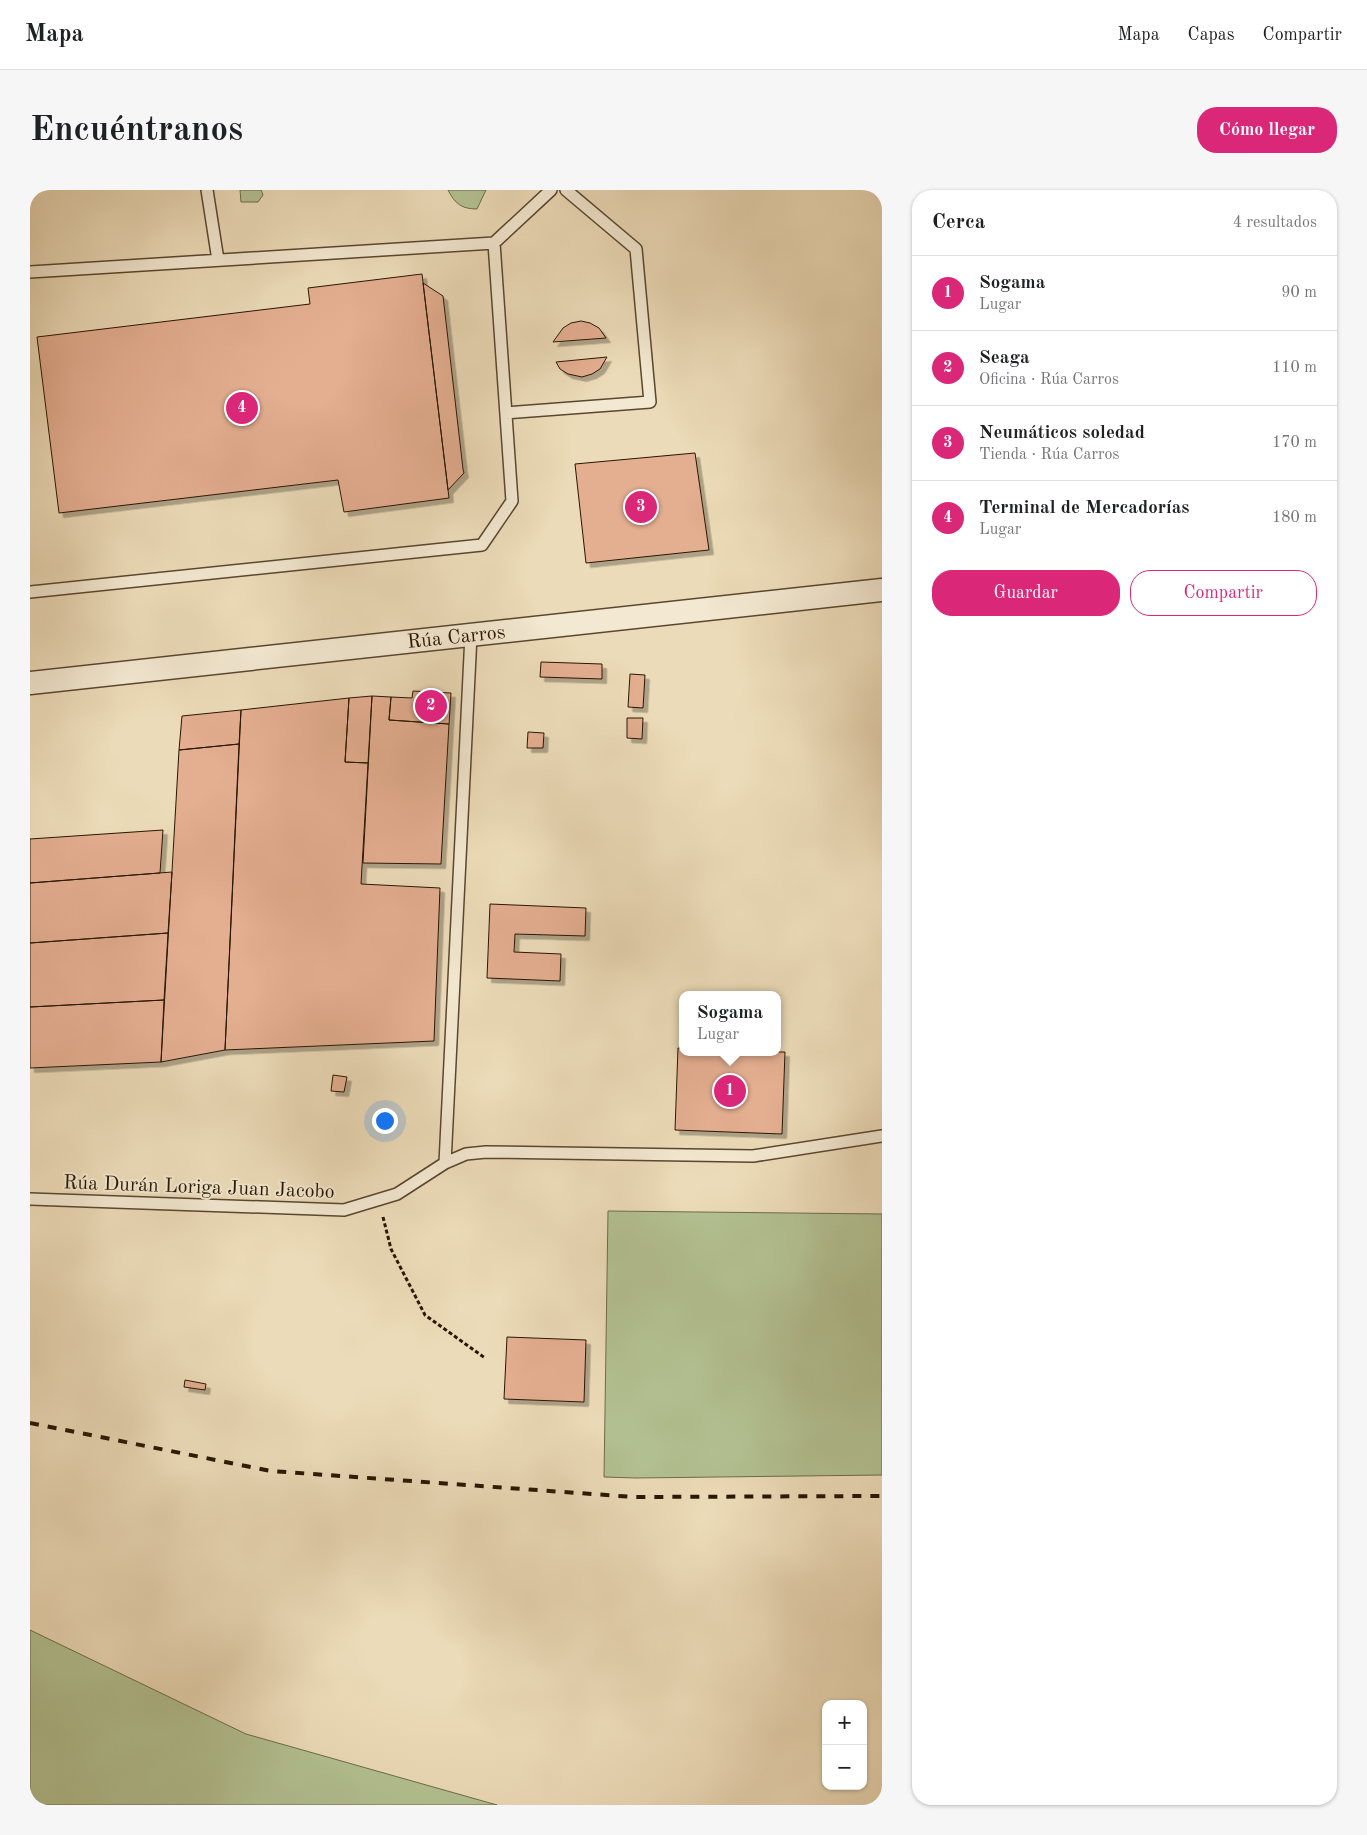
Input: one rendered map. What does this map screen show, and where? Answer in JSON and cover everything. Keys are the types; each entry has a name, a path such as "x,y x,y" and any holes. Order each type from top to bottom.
{"street":[{"name":"Rúa Carros","path":"30,683 882,590"}],"lane":[{"path":"207,190 218,260"},
{"path":"30,272 494,243 551,190"},
{"path":"506,413 650,402 636,250 566,190"},
{"path":"30,592 482,545 512,501 494,243"},
{"path":"445,1163 471,635"},
{"name":"Rúa Durán Loriga Juan Jacobo","path":"30,1199 344,1210 397,1194 445,1163 466,1154 486,1152 753,1156 882,1136"}],"path":[{"path":"378,1200 391,1249 425,1315 485,1358"}],"green space":[{"path":"240,190 261,190 263,195 258,202 241,202"},
{"path":"448,190 486,190 477,209 460,205 453,199"},
{"path":"608,1211 882,1214 882,1475 604,1477"},
{"path":"30,1630 246,1734 497,1805 30,1805"}],"building":[{"path":"422,274 449,498 344,512 338,480 59,513 37,337 310,304 308,288"},
{"path":"423,283 443,296 464,473 448,490"},
{"path":"581,321 599,328 606,338 553,342 563,328 571,323"},
{"path":"607,357 600,369 582,377 568,374 560,369 556,362"},
{"path":"695,453 709,550 586,563 575,464"},
{"path":"541,662 602,664 602,679 540,677"},
{"path":"630,674 645,675 643,708 628,707"},
{"path":"413,691 451,693 449,724 389,720 391,697 412,698"},
{"path":"372,696 368,763 345,762 349,698"},
{"path":"372,696 391,697 389,720 449,724 441,864 363,863"},
{"path":"349,698 345,762 368,763 361,884 440,888 434,1041 225,1050 241,710"},
{"path":"241,710 239,744 179,750 182,716"},
{"path":"627,718 643,718 642,739 627,738"},
{"path":"528,732 544,733 543,748 527,748"},
{"path":"239,744 225,1050 161,1062 179,750"},
{"path":"163,830 160,873 30,883 30,839"},
{"path":"172,872 168,933 30,943 30,883"},
{"path":"490,904 586,908 585,936 515,934 514,952 561,954 560,981 487,978"},
{"path":"168,933 164,1000 30,1007 30,943"},
{"path":"164,1000 161,1062 30,1068 30,1007"},
{"path":"678,1048 679,1056 781,1056 781,1052 785,1052 782,1134 675,1130"},
{"path":"333,1075 347,1077 344,1092 331,1091"},
{"path":"507,1337 586,1340 584,1402 504,1399"},
{"path":"185,1380 206,1384 205,1390 184,1387"}],"railway":[{"path":"30,1423 271,1471 634,1497 882,1496"}],"place":[{"name":"Terminal de Mercadorías","path":"242,408"},
{"name":"Neumáticos soledad","path":"641,507"},
{"name":"Seaga","path":"431,706"},
{"name":"Sogama","path":"730,1091"}]}
